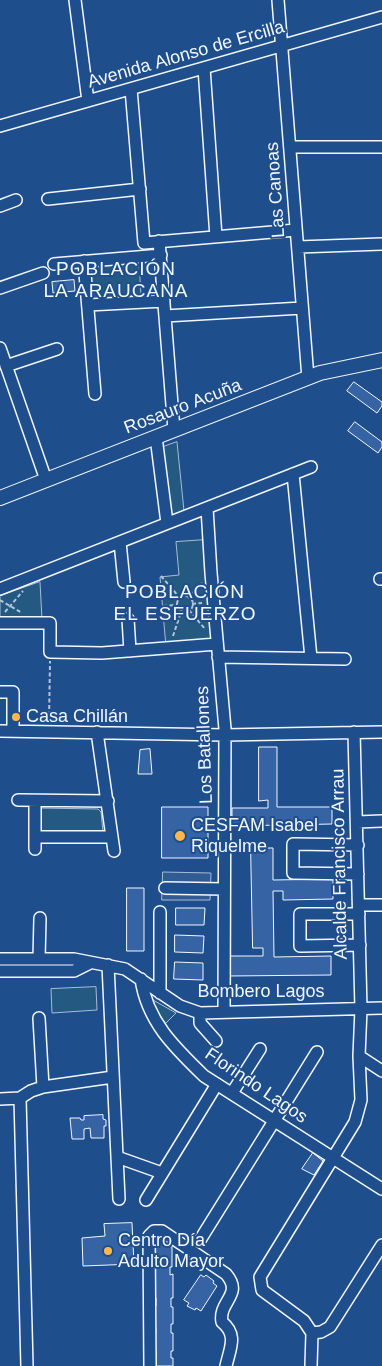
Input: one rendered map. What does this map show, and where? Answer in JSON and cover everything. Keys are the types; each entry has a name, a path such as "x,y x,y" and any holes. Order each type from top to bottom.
{"main road":[{"name":"Rosauro Acuña","path":"0,498 329,370 382,360"}],"street":[{"path":"75,0 88,101"},
{"name":"Las Canoas","path":"278,0 308,378"},
{"name":"Avenida Alonso de Ercilla","path":"0,126 282,45 382,21"},
{"path":"204,68 216,237"},
{"path":"131,89 144,243 296,230"},
{"path":"290,147 382,147"},
{"path":"48,198 140,189"},
{"path":"0,206 16,200"},
{"path":"160,241 174,430"},
{"path":"298,247 382,244"},
{"path":"54,264 161,255"},
{"path":"84,261 95,394"},
{"path":"0,288 43,273"},
{"path":"88,306 164,301"},
{"path":"165,316 302,308"},
{"path":"0,348 46,480"},
{"path":"6,366 57,349"},
{"path":"156,437 167,523"},
{"path":"0,589 311,467"},
{"path":"292,474 311,658"},
{"name":"Los Batallones","path":"207,508 225,735 224,1012"},
{"path":"120,542 124,582"},
{"path":"128,619 130,650"},
{"path":"0,624 50,623 50,652 102,653 217,644"},
{"path":"218,657 345,659"},
{"path":"0,692 13,692 12,731"},
{"path":"0,731 225,735 382,732"},
{"path":"97,732 114,851"},
{"name":"Alcalde Francisco Arrau","path":"312,1333 304,1321 262,1290 260,1277 355,1122 360,1100 361,1009 358,822 354,732"},
{"path":"18,800 108,801"},
{"path":"35,801 35,843 112,837"},
{"path":"358,822 382,821"},
{"path":"358,845 293,844 293,874 358,874"},
{"path":"165,888 224,889"},
{"path":"360,946 300,946 300,914 382,905"},
{"path":"160,912 160,992"},
{"path":"40,918 40,959"},
{"path":"0,959 74,959 126,969 141,978"},
{"path":"0,971 74,971 90,963"},
{"path":"108,965 119,1199"},
{"name":"Bombero Lagos","path":"141,978 180,1006 200,1012 382,1008"},
{"name":"Florindo Lagos","path":"141,978 143,996 159,1028 179,1052 204,1076 382,1188"},
{"path":"200,1012 200,1024 216,1042"},
{"path":"38,1018 43,1087"},
{"path":"232,1094 260,1049"},
{"path":"200,1240 317,1052"},
{"path":"359,1056 382,1071"},
{"path":"0,1099 20,1098 31,1091 43,1087 113,1077"},
{"path":"146,1200 218,1084"},
{"path":"20,1098 27,1366"},
{"path":"117,1157 162,1173"},
{"path":"150,1366 149,1236 154,1231 162,1231 226,1274 232,1282 233,1291 220,1316 222,1322 230,1329 232,1337 226,1366"},
{"path":"311,1366 312,1333 322,1332 330,1327 382,1245"}],"path":[{"path":"188,598 211,573"},
{"path":"0,618 37,574"},
{"path":"161,576 180,598"},
{"path":"180,598 184,596 188,598 192,604 189,610"},
{"path":"177,605 180,598"},
{"path":"163,606 177,605"},
{"path":"177,605 182,611"},
{"path":"189,610 217,644"},
{"path":"182,611 189,610"},
{"path":"169,648 182,611"},
{"path":"49,732 50,652"}],"shaded area":[{"path":"139,263 141,295 91,299 89,267"},
{"path":"177,442 184,511 171,516 163,447"},
{"path":"205,540 214,642 166,647 160,577 179,575 176,542"},
{"path":"40,582 42,619 0,620 0,596"},
{"path":"40,808 98,809 101,812 103,832 40,833"},
{"path":"163,872 211,873 210,900 162,900"},
{"path":"96,987 97,1010 52,1013 51,989"},
{"path":"152,1001 176,1013 165,1024"}],"building":[{"path":"74,280 75,291 53,293 52,282"},
{"path":"354,382 382,402 382,406 377,413 347,391"},
{"path":"355,422 382,442 382,447 378,453 348,431"},
{"path":"259,747 277,747 277,807 332,807 332,824 232,826 232,808 268,808 268,800 259,801"},
{"path":"150,749 152,774 138,774 140,750"},
{"path":"162,807 208,807 208,858 162,858"},
{"path":"251,848 273,848 273,880 333,879 333,899 283,900 283,891 273,891 274,957 331,956 331,975 228,976 228,956 263,956 263,948 253,948"},
{"path":"127,888 144,888 144,951 127,951"},
{"path":"176,908 205,908 204,925 176,925"},
{"path":"175,935 204,936 203,953 175,952"},
{"path":"175,962 203,963 203,980 174,979"},
{"path":"103,1115 103,1119 106,1120 104,1138 91,1138 90,1128 84,1129 84,1139 72,1139 70,1118 84,1120 84,1116"},
{"path":"313,1153 323,1161 314,1175 302,1169"},
{"name":"Centro Día Adulto Mayor","path":"132,1223 134,1264 83,1266 82,1238 105,1236 104,1224"},
{"path":"156,1239 166,1239 167,1243 172,1243 170,1275 173,1274 171,1307 173,1307 173,1324 171,1324 171,1333 173,1333 173,1351 171,1351 171,1358 173,1358 173,1366 154,1366 156,1351 154,1351 154,1333 156,1333 154,1306 156,1306 156,1298 153,1298 153,1242 156,1242"},
{"path":"201,1275 204,1277 206,1275 217,1286 201,1311 187,1306 189,1303 184,1300"}],"place":[{"name":"Casa Chillán","path":"16,717"},
{"name":"CESFAM Isabel Riquelme","path":"180,836"},
{"name":"Centro Día Adulto Mayor","path":"108,1251"}],"district":[{"name":"POBLACIÓN LA ARAUCANA","path":"116,281"},
{"name":"POBLACIÓN EL ESFUERZO","path":"185,604"}]}
